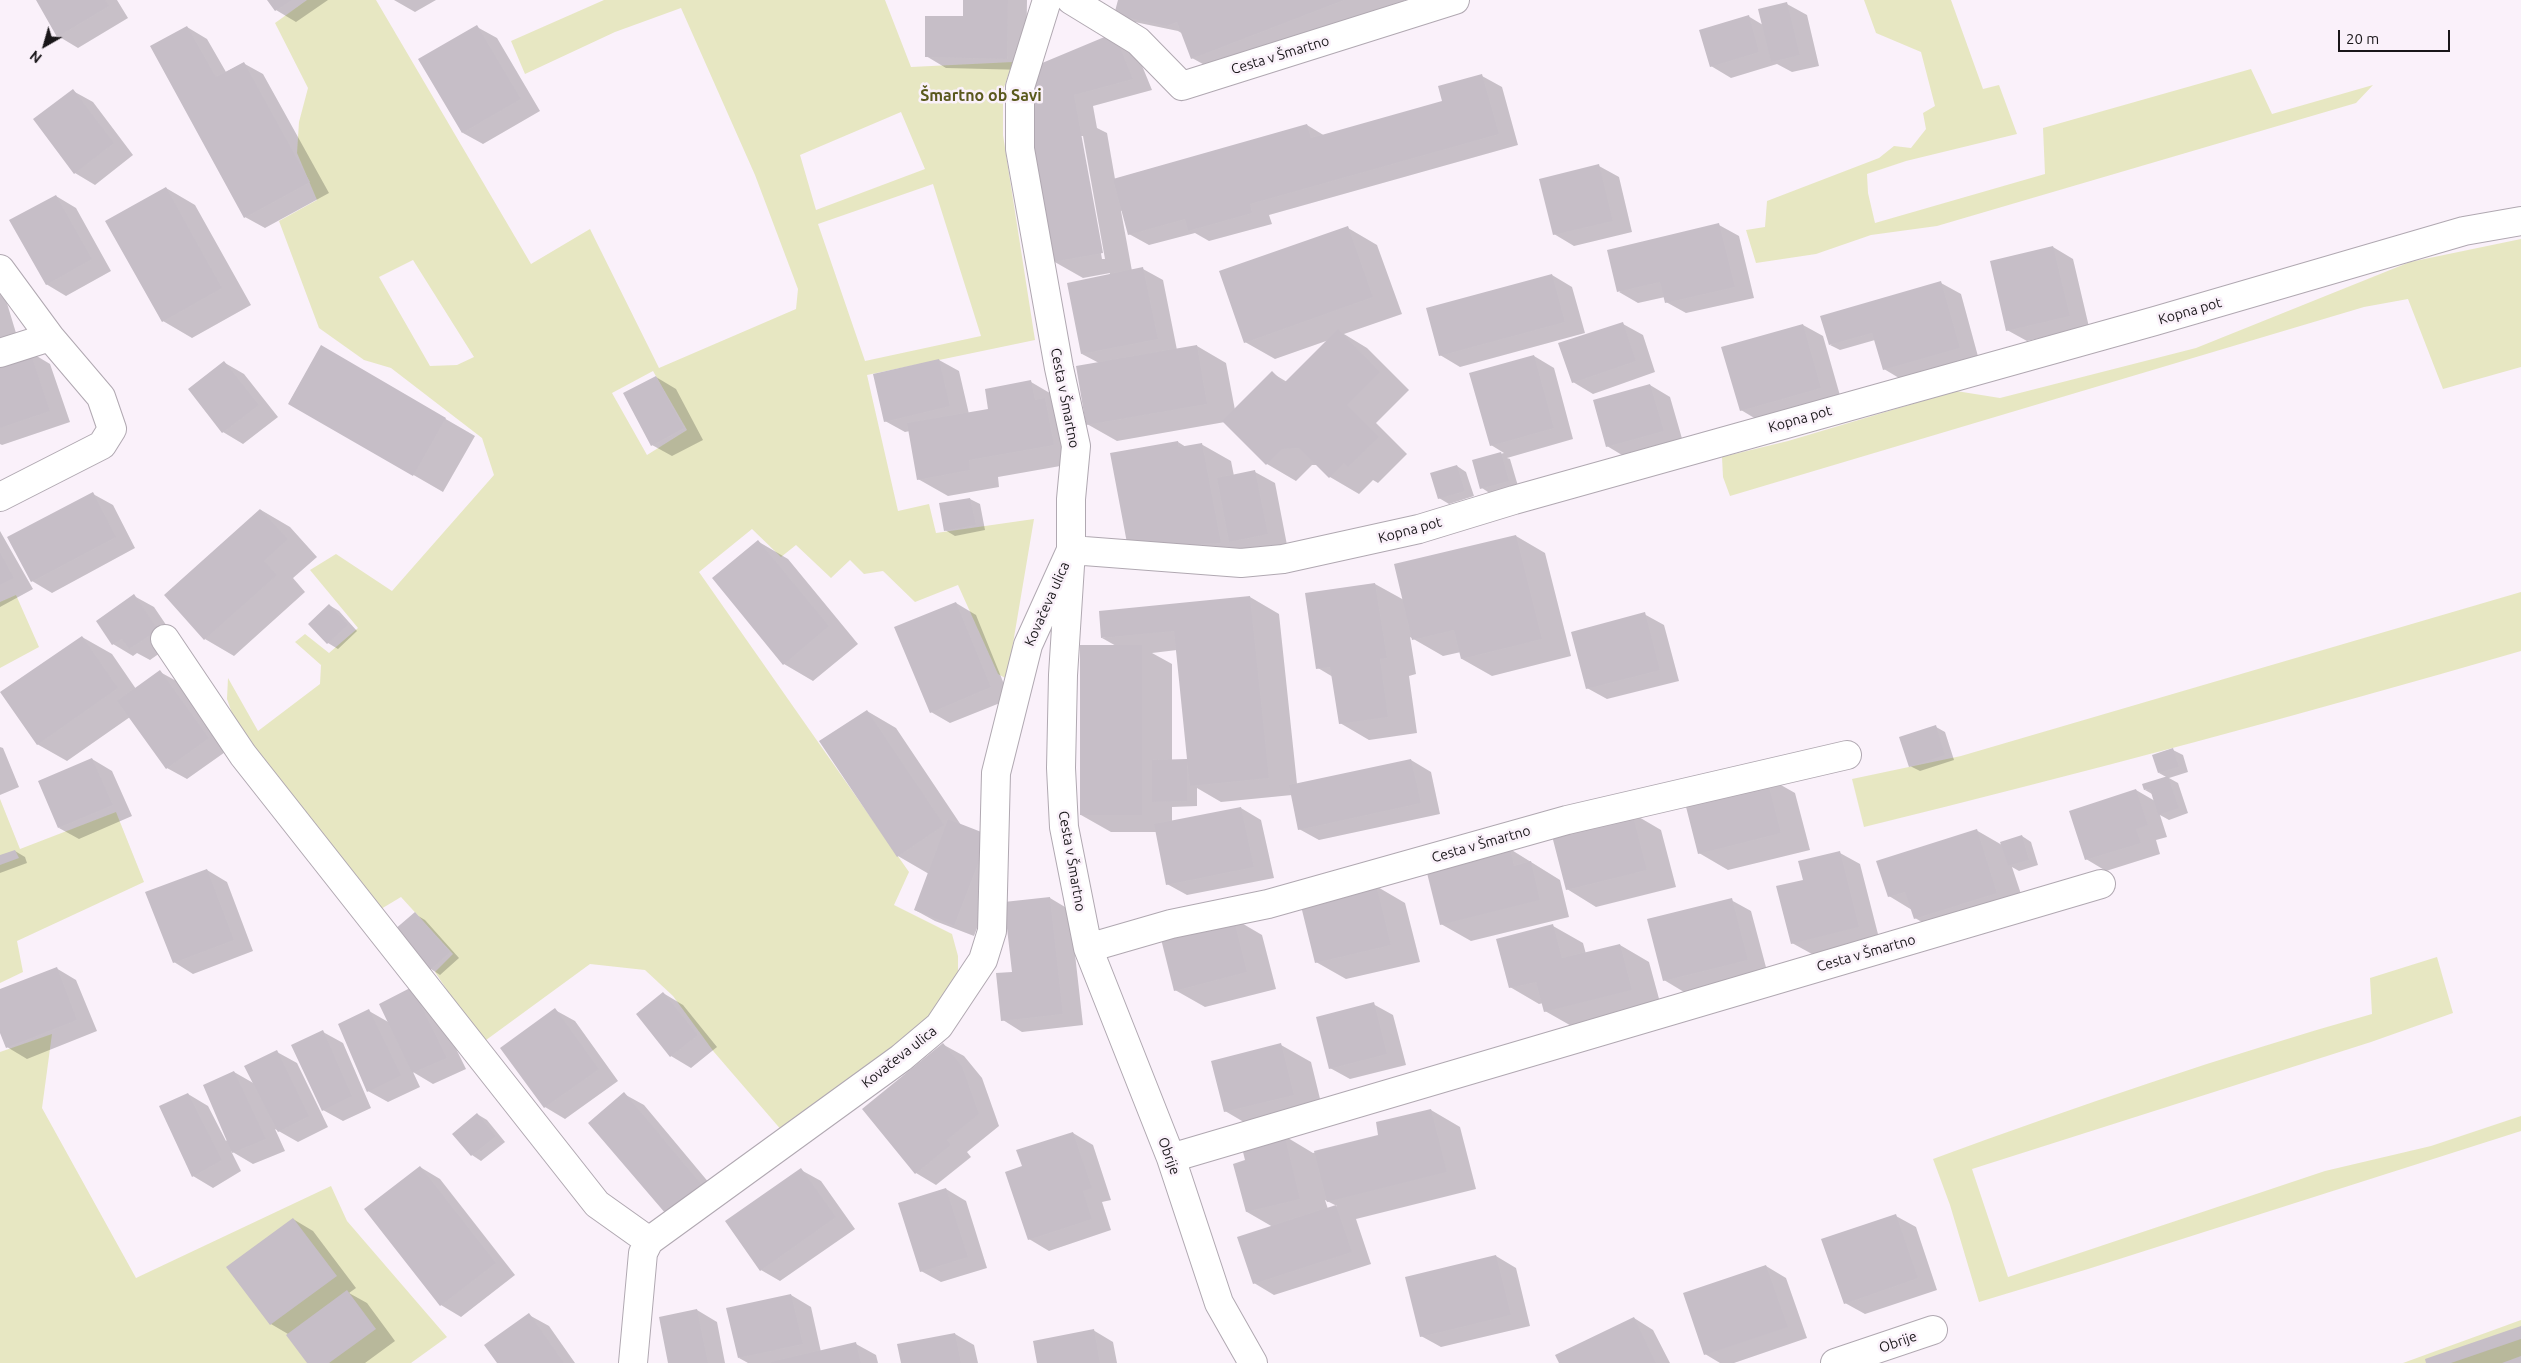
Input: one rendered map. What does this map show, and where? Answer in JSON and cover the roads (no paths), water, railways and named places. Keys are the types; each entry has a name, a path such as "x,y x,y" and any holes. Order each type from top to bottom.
{"street":[{"name":"Cesta v Šmartno","path":"1047,0 1020,88 1020,148 1058,368 1076,446 1071,499 1071,550 1063,675 1061,768 1064,827 1088,948 1171,924 1268,904 1567,820 1847,755"},
{"name":"Cesta v Šmartno","path":"1071,0 1138,41 1182,86 1455,0"},
{"name":"Kopna pot","path":"1071,550 1241,563 1283,559 1336,549 1419,529 1514,500 2155,321 2464,231 2521,221"},
{"path":"0,269 50,337 101,397 112,429 102,444 0,498"},
{"path":"0,353 50,337"},
{"name":"Kovačeva ulica","path":"649,1240 901,1058 940,1026 983,960 992,931 996,773 1028,645 1071,550"},
{"path":"165,639 243,755 597,1204 649,1240 644,1253 633,1363"},
{"name":"Cesta v Šmartno","path":"1171,1158 2101,884"},
{"name":"Obrije","path":"1088,948 1171,1158 1219,1303 1253,1363"},
{"name":"Obrije","path":"1835,1363 1933,1330"}],"district":[{"name":"Šmartno ob Savi","path":"981,96"}]}
